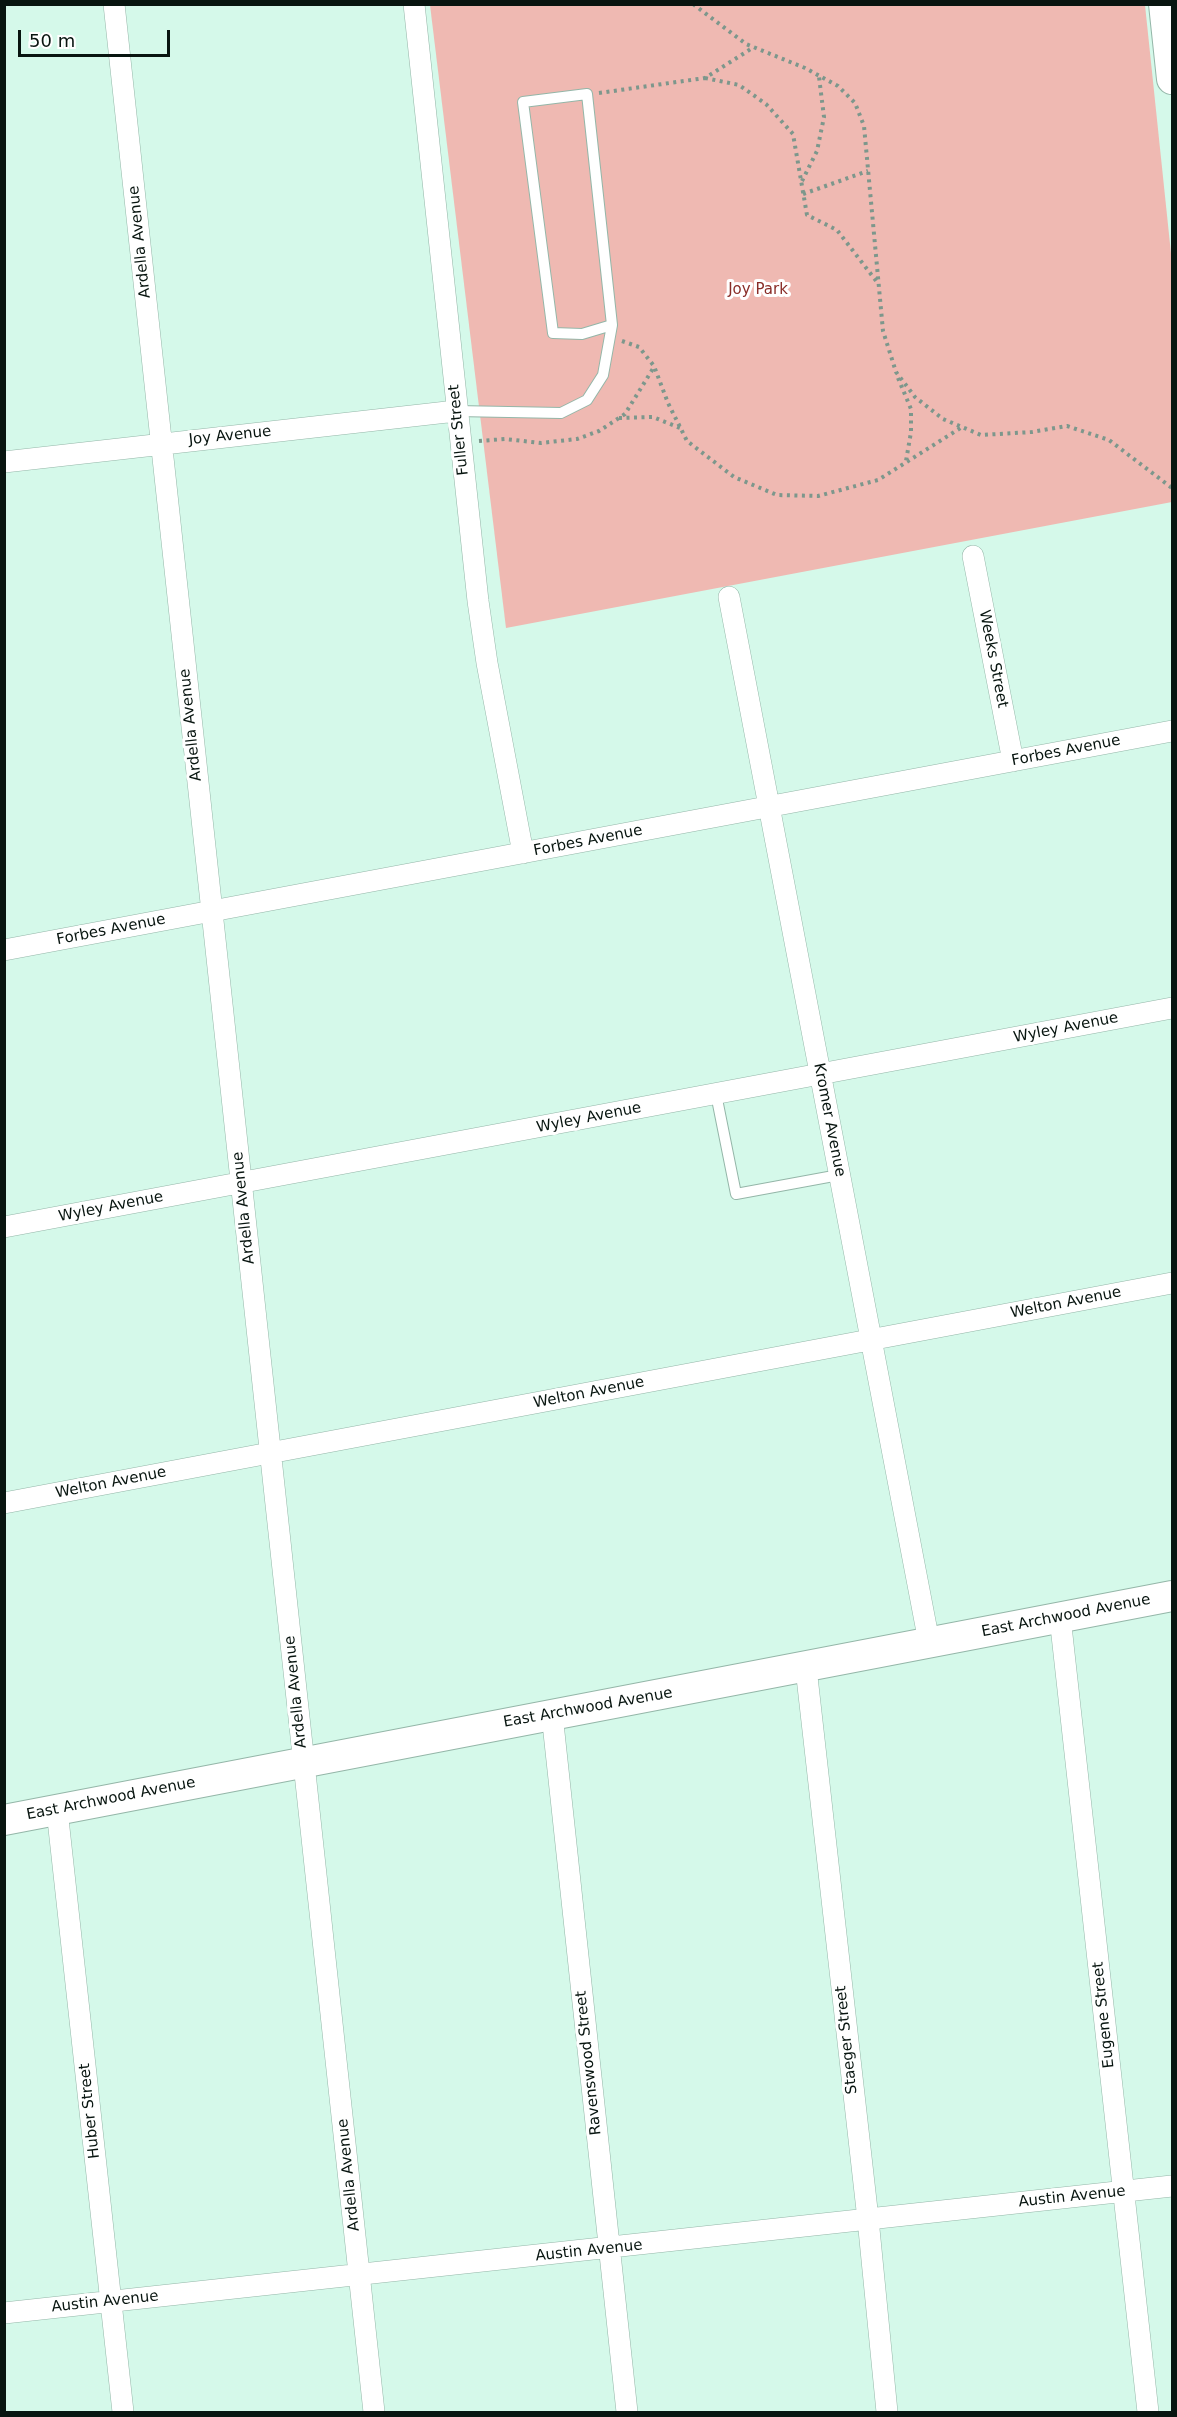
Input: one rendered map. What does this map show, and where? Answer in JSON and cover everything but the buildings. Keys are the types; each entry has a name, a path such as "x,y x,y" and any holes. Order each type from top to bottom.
{"main road":[{"path":"1164,4 1173,80"},
{"name":"East Archwood Avenue","path":"4,1820 1173,1596"}],"street":[{"name":"Ardella Avenue","path":"114,4 374,2412"},
{"name":"Fuller Street","path":"414,4 456,411 487,663 523,853"},
{"name":"Joy Avenue","path":"4,462 456,411"},
{"name":"Weeks Street","path":"973,556 1013,761"},
{"name":"Kromer Avenue","path":"729,597 929,1642"},
{"name":"Forbes Avenue","path":"4,950 1173,731"},
{"name":"Wyley Avenue","path":"4,1227 1173,1008"},
{"name":"Welton Avenue","path":"4,1503 1173,1283"},
{"name":"Eugene Street","path":"1060,1617 1148,2412"},
{"name":"Staeger Street","path":"806,1668 868,2218 887,2412"},
{"name":"Ravenswood Street","path":"552,1714 627,2412"},
{"name":"Huber Street","path":"57,1810 123,2412"},
{"name":"Austin Avenue","path":"4,2313 1173,2186"}],"lane":[{"path":"456,411 561,413 587,400 603,375 612,325 587,94 523,102 553,333 582,334 612,325"},
{"path":"716,1094 736,1194 839,1175"}],"path":[{"path":"693,4 746,44 838,86 855,103 864,126 883,331 911,409 911,432 906,462"},
{"path":"705,78 754,47"},
{"path":"801,183 817,152 824,117 819,76"},
{"path":"587,94 705,78 739,85 766,104 793,134 807,215 837,230 878,284"},
{"path":"803,194 868,171"},
{"path":"610,336 639,347 654,366 668,403 687,441 714,464 734,477 777,495 818,496 878,480 962,427"},
{"path":"896,372 915,397 943,419 981,435 1032,432 1067,426 1109,440 1173,488"},
{"path":"618,418 653,417 680,428"}],"green space":[{"name":"Joy Park","path":"430,5 1145,5 1172,263 1172,502 506,628"}]}
